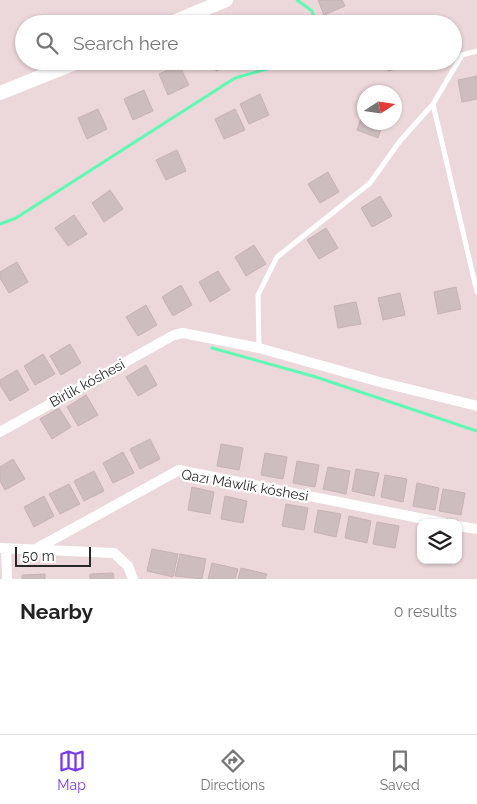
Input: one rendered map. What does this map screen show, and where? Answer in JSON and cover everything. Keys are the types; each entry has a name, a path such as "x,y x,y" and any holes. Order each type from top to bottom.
{"main road":[{"path":"190,15 226,0"},
{"path":"0,93 58,70"}],"street":[{"name":"Birlik kóshesi","path":"0,432 174,335 183,332 259,348"},
{"path":"259,348 380,382 477,406"},
{"name":"Qazı Máwlik kóshesi","path":"34,550 179,470 424,519"},
{"path":"462,527 477,529"},
{"path":"7,579 3,549 114,553 128,566 133,579"}],"lane":[{"path":"462,55 477,51"},
{"path":"259,348 258,295 277,257 370,183 400,141 433,104 453,70"},
{"path":"433,104 477,292"}],"building":[{"path":"318,0 342,0 345,6 324,15"},
{"path":"168,70 182,70 189,85 168,95 159,74"},
{"path":"477,76 477,99 462,102 458,80"},
{"path":"144,90 153,111 133,120 124,99"},
{"path":"260,94 269,115 249,124 240,104"},
{"path":"98,109 107,129 87,139 78,118"},
{"path":"235,109 245,130 224,139 215,119"},
{"path":"357,130 380,130 378,138"},
{"path":"177,150 186,171 166,180 156,160"},
{"path":"328,172 339,192 320,203 308,184"},
{"path":"110,190 123,209 104,222 92,203"},
{"path":"380,196 392,216 372,227 361,208"},
{"path":"74,215 87,234 68,246 55,228"},
{"path":"326,228 338,248 319,259 307,240"},
{"path":"254,245 266,264 246,276 235,257"},
{"path":"17,262 28,282 9,293 0,278 0,272"},
{"path":"218,271 230,290 210,302 199,282"},
{"path":"181,285 192,305 173,316 162,297"},
{"path":"456,287 461,309 438,314 434,292"},
{"path":"400,293 405,315 383,320 378,298"},
{"path":"356,302 361,324 338,328 334,306"},
{"path":"146,305 157,325 138,336 126,317"},
{"path":"70,344 81,363 61,375 50,356"},
{"path":"43,354 55,374 35,385 24,366"},
{"path":"146,365 157,385 138,396 126,377"},
{"path":"17,370 29,390 10,401 0,385 0,380"},
{"path":"86,395 98,415 78,426 67,407"},
{"path":"59,408 71,427 52,439 40,419"},
{"path":"150,439 160,459 140,469 130,449"},
{"path":"221,444 243,448 239,470 217,466"},
{"path":"123,452 134,473 113,483 103,463"},
{"path":"265,453 287,457 283,479 261,475"},
{"path":"13,459 25,479 5,490 0,481 0,467"},
{"path":"297,461 319,465 315,487 293,483"},
{"path":"328,467 350,471 346,494 323,489"},
{"path":"356,469 379,473 374,496 352,491"},
{"path":"94,471 104,491 84,501 74,481"},
{"path":"385,475 407,479 403,502 381,497"},
{"path":"417,483 439,488 435,510 413,506"},
{"path":"69,484 80,504 60,514 49,494"},
{"path":"192,487 214,492 210,514 188,510"},
{"path":"443,489 465,493 461,515 439,511"},
{"path":"44,496 54,516 34,527 24,507"},
{"path":"225,496 247,501 243,523 221,519"},
{"path":"286,504 308,508 304,530 282,526"},
{"path":"318,510 341,514 336,537 314,532"},
{"path":"349,516 371,521 367,543 345,538"},
{"path":"377,522 399,526 395,548 373,544"},
{"path":"152,549 178,554 173,577 147,571"},
{"path":"180,554 206,559 202,579 175,576"},
{"path":"212,563 238,569 235,579 208,579"},
{"path":"241,568 267,574 265,579 238,579"},
{"path":"113,573 114,579 90,579 90,574"},
{"path":"45,574 45,579 22,579 22,575"}],"waterway":[{"path":"297,0 312,11 313,15"},
{"path":"0,224 16,218 235,78 263,70"},
{"path":"212,348 316,377 477,431"}]}
